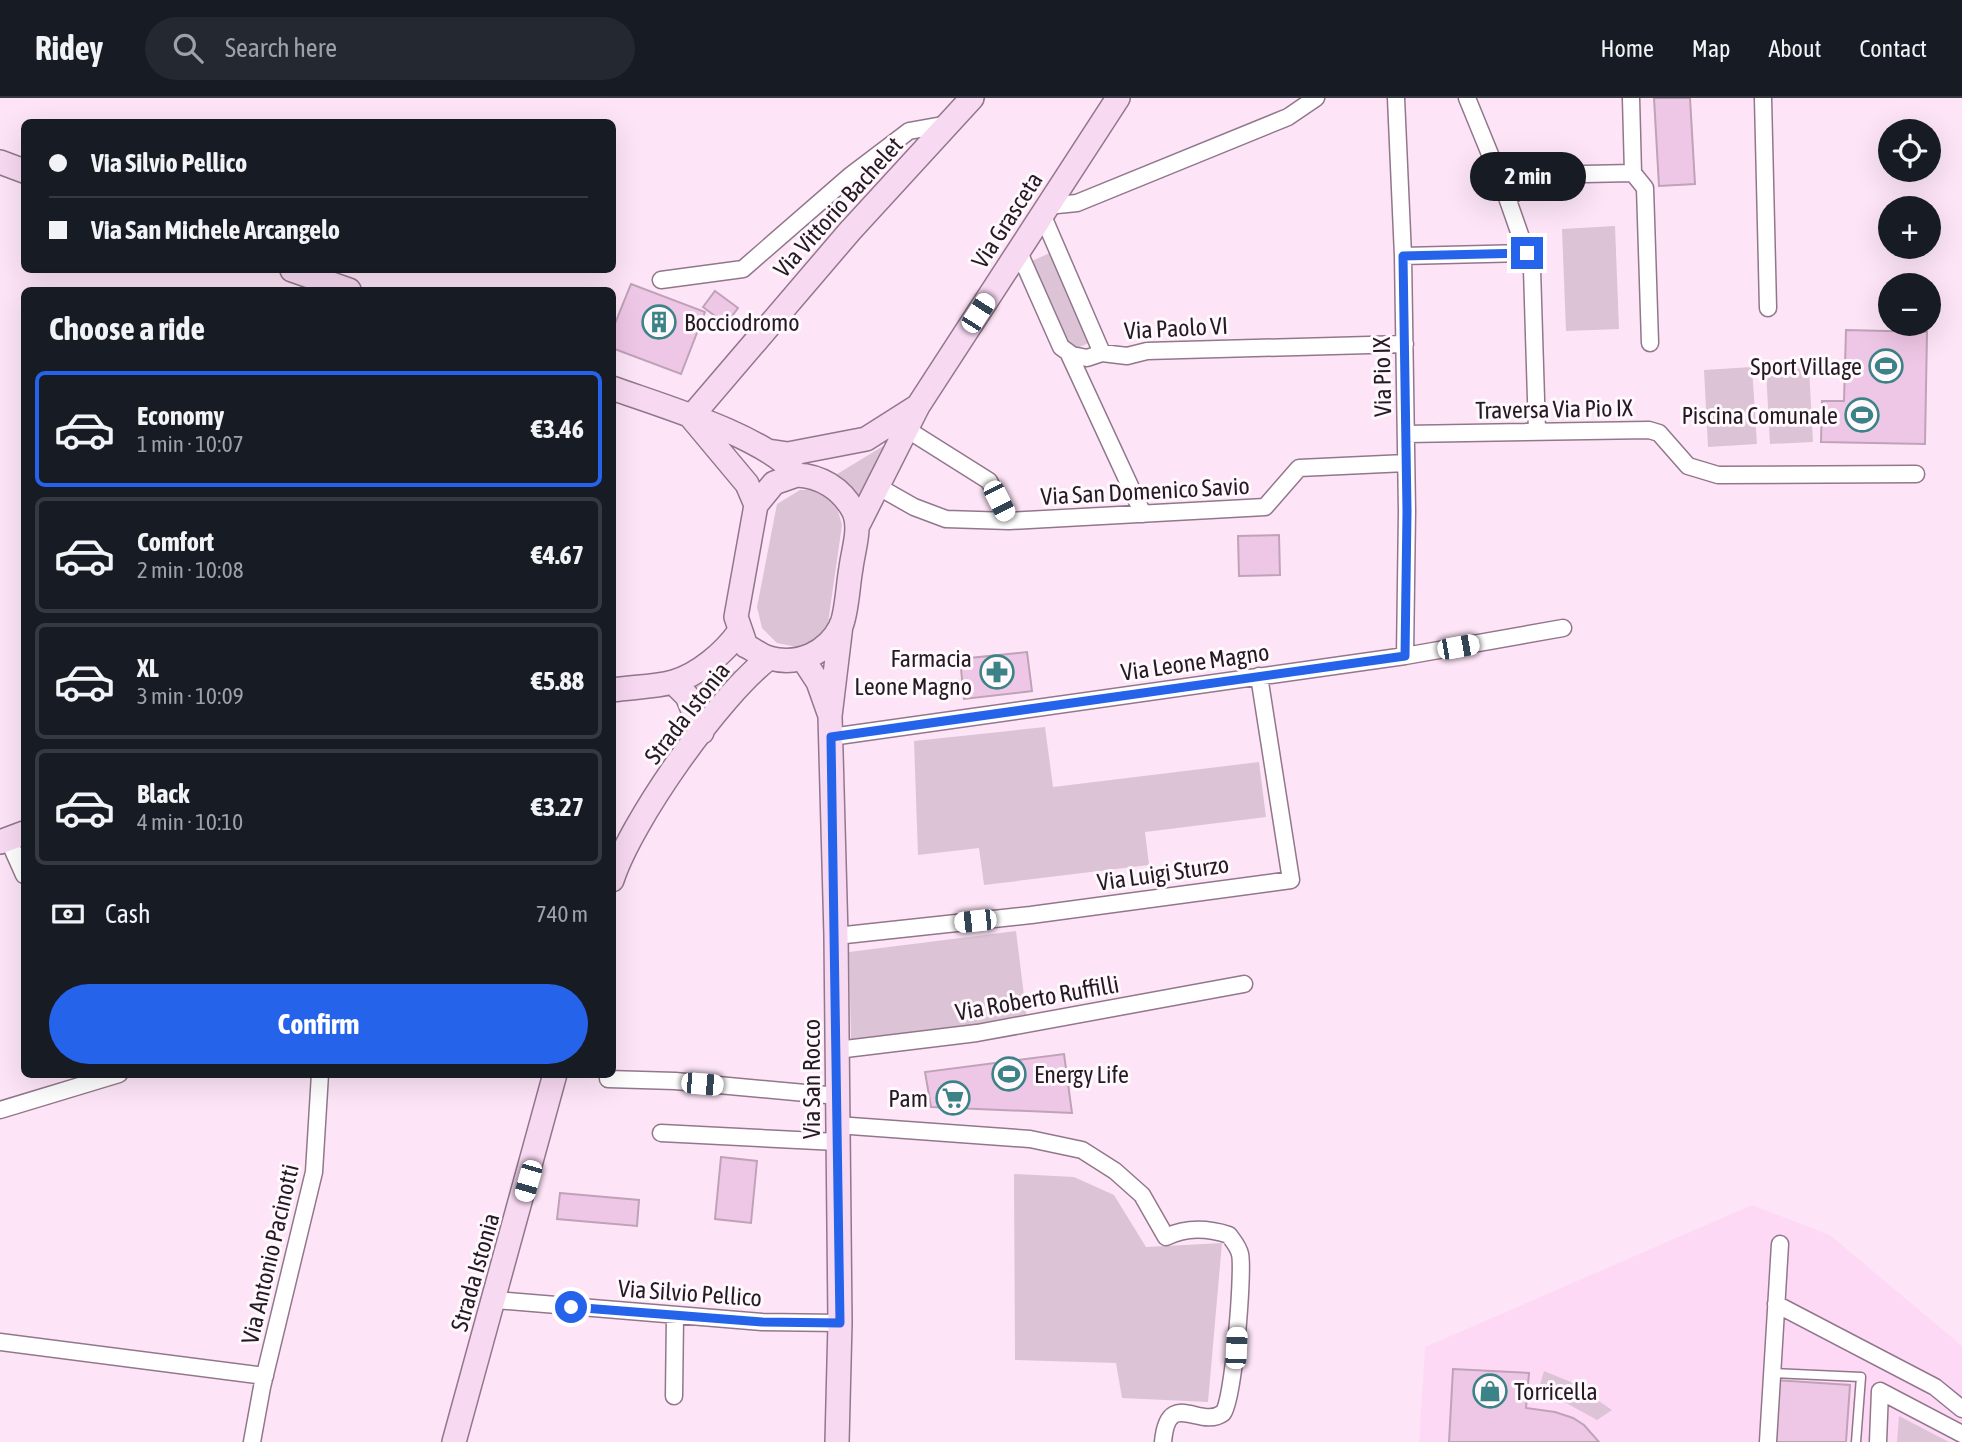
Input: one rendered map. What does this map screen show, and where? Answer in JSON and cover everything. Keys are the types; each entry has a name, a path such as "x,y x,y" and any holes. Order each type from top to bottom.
{"street":[{"name":"Via Vittorio Bachelet","path":"691,417 850,231 972,98"},
{"name":"Via Grasceta","path":"918,406 1118,98"},
{"path":"1045,210 1077,203 1288,117 1316,98"},
{"name":"Via Pio IX","path":"1396,98 1405,344 1405,656"},
{"path":"1467,98 1508,199 1532,269 1537,432"},
{"path":"1631,98 1633,173 1645,188 1650,343"},
{"path":"1763,98 1768,307"},
{"path":"661,280 743,269 851,175 909,131 948,124"},
{"path":"0,162 21,170"},
{"path":"1508,199 1536,175 1633,173"},
{"name":"Via Paolo VI","path":"1045,210 1102,353 1127,356 1147,351 1405,344"},
{"path":"1018,250 1061,347 1087,358 1102,353"},
{"path":"1403,256 1527,253"},
{"path":"300,273 339,287"},
{"path":"1068,352 1143,514"},
{"path":"616,389 691,417 767,451 804,475 834,488 853,510 857,527"},
{"path":"767,451 788,454 847,444 878,432 918,406"},
{"path":"831,727 841,625 857,527 918,406"},
{"path":"691,417 747,484 755,505 736,617 746,646 769,658 803,659 818,654 841,625"},
{"name":"Via San Domenico Savio","path":"908,430 989,481 1009,521 1265,507 1299,468 1406,463"},
{"name":"Traversa Via Pio IX","path":"1406,434 1648,430 1659,433 1688,466 1718,475 1916,474"},
{"path":"755,505 774,483 804,475 861,450 878,432"},
{"path":"877,486 914,507 946,519 1009,521"},
{"name":"Via Leone Magno","path":"831,727 1259,676 1405,656 1563,628"},
{"path":"616,689 673,682 705,665 724,650 740,632"},
{"name":"Strada Istonia","path":"616,872 650,804 702,732 754,669 769,658"},
{"path":"803,659 818,682 831,727"},
{"name":"Via Luigi Sturzo","path":"836,936 1031,915 1291,880 1259,676"},
{"path":"673,682 687,696 702,732"},
{"name":"Via San Rocco","path":"831,727 840,1323 837,1442"},
{"path":"11,838 21,866"},
{"name":"Via Roberto Ruffilli","path":"837,1050 977,1033 1244,984"},
{"path":"0,1110 106,1078"},
{"name":"Via Antonio Pacinotti","path":"252,1442 265,1376 314,1172 320,1078"},
{"name":"Strada Istonia","path":"454,1442 554,1078"},
{"path":"608,1079 675,1081 838,1096"},
{"path":"661,1133 837,1133 1030,1139 1082,1150 1115,1171 1142,1195 1166,1237 1181,1230 1214,1230 1229,1235 1241,1255 1236,1348 1228,1405 1223,1413 1213,1416 1181,1413 1171,1416 1165,1424 1163,1442"},
{"path":"1768,1442 1780,1244"},
{"name":"Via Silvio Pellico","path":"495,1300 762,1322 840,1323"},
{"path":"1776,1304 1935,1387 1962,1409"},
{"path":"674,1396 675,1315"},
{"path":"0,1342 265,1376"},
{"path":"1878,1442 1880,1391 1962,1434"}],"lane":[{"path":"1772,1373 1861,1377 1856,1442"}],"shaded area":[{"path":"1615,226 1619,329 1566,331 1562,229"},
{"path":"1054,251 1091,342 1068,352 1030,262"},
{"path":"1752,367 1757,444 1708,447 1704,370"},
{"path":"1809,368 1813,442 1770,444 1766,370"},
{"path":"893,440 862,504 834,476"},
{"path":"800,490 814,490 836,504 842,525 828,623 816,639 797,647 777,643 762,628 757,607 777,504"},
{"path":"737,670 706,717 690,689"},
{"path":"1045,727 1053,787 1259,762 1266,817 1145,832 1149,865 984,885 979,848 918,855 914,741"},
{"path":"1016,931 1027,1020 851,1040 849,952"},
{"path":"1014,1174 1074,1177 1114,1195 1146,1247 1222,1243 1208,1402 1122,1398 1116,1363 1015,1360"},
{"path":"1752,1205 1830,1235 1962,1346 1962,1442 1419,1442 1425,1347"},
{"path":"1544,1371 1571,1382 1612,1410 1597,1420 1539,1388"},
{"path":"1899,1416 1949,1442 1897,1442"}],"building":[{"path":"1654,98 1690,98 1695,184 1659,186"},
{"name":"Bocciodromo","path":"631,284 705,312 681,374 616,350 616,321"},
{"path":"715,291 738,308 726,324 703,307"},
{"name":"Sport Village","path":"1846,330 1878,331 1878,336 1927,336 1925,444 1821,442 1822,401 1844,401"},
{"path":"1279,535 1280,575 1239,576 1238,536"},
{"path":"1027,652 1032,691 964,699 960,659"},
{"path":"1064,1054 1072,1113 931,1107 925,1072"},
{"path":"721,1157 757,1161 751,1223 715,1219"},
{"path":"560,1193 639,1200 637,1226 557,1219"},
{"name":"Torricella","path":"1453,1369 1529,1373 1526,1408 1555,1412 1573,1418 1584,1425 1599,1442 1449,1442"},
{"path":"1776,1380 1850,1385 1846,1442 1772,1442"}],"place":[{"name":"Bocciodromo","path":"659,322"},
{"name":"Sport Village","path":"1886,366"},
{"name":"Piscina Comunale","path":"1862,415"},
{"name":"Farmacia Leone Magno","path":"997,672"},
{"name":"Energy Life","path":"1009,1074"},
{"name":"Pam","path":"953,1098"},
{"name":"Torricella","path":"1490,1391"}],"route":[{"path":"571,1307 762,1322 840,1323 831,737 1405,656 1407,511 1403,256 1527,253"}]}
